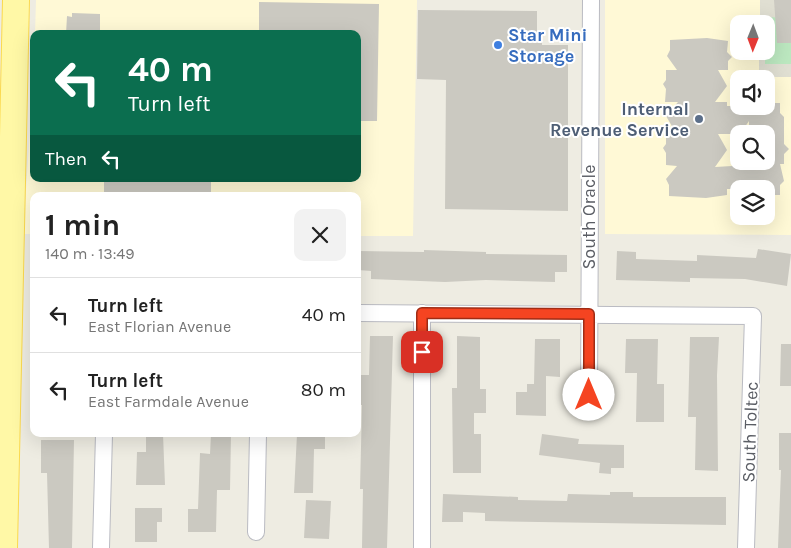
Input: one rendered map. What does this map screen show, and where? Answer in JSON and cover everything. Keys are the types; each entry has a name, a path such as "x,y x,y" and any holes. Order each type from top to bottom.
{"main road":[{"path":"4,548 5,218 16,0"}],"street":[{"name":"South Oracle","path":"589,395 591,0"},
{"path":"361,313 589,314"},
{"path":"422,313 422,548"},
{"name":"South Toltec","path":"589,314 753,316 746,548"},
{"path":"101,548 104,437"},
{"path":"256,532 258,437"}],"shaded area":[{"path":"36,0 417,0 413,236 361,236 361,192 30,192 30,234 23,234 30,130 30,182 361,182 361,30 35,30"},
{"path":"605,0 760,0 760,15 730,15 730,60 759,60 759,70 730,70 730,115 775,115 775,77 791,77 791,235 605,234"},
{"path":"760,0 791,0 791,77 775,77 775,70 759,70 759,60 775,60 775,15 760,15"}],"green space":[{"path":"775,17 791,18 791,64 765,64 765,60 775,60"}],"building":[{"path":"774,0 791,0 791,43 777,43"},
{"path":"259,2 379,4 377,121 361,121 361,30 259,30"},
{"path":"418,10 537,11 537,40 542,40 542,45 568,45 568,211 445,209 446,80 417,79"},
{"path":"72,13 100,14 100,30 66,30 67,16 72,17"},
{"name":"Internal Revenue Service","path":"707,38 728,41 727,52 730,55 730,59 728,61 728,70 718,70 727,86 715,102 727,102 727,106 730,106 730,115 775,115 775,103 780,103 780,113 784,117 784,144 789,149 784,154 784,164 780,164 784,181 780,185 780,195 775,195 775,180 730,180 730,189 727,189 727,195 706,198 669,196 669,185 666,179 677,166 666,165 666,153 663,148 666,144 666,133 676,133 666,116 678,102 665,102 666,89 663,84 666,80 666,70 677,70 667,56 670,50 670,40"},
{"path":"104,182 211,182 211,192 104,192"},
{"path":"758,249 791,254 787,286 745,279 690,278 690,282 616,280 617,251 636,252 636,259 697,261 697,255 756,258"},
{"path":"424,250 486,252 486,254 567,255 567,272 555,272 555,282 486,280 445,282 371,279 371,271 361,270 361,251 424,252"},
{"path":"370,336 393,336 387,548 362,548 363,489 360,489 361,375 369,375"},
{"path":"457,336 480,337 480,389 486,389 486,413 474,413 474,434 481,434 481,473 453,473 452,388 457,388"},
{"path":"690,337 719,337 717,375 718,471 695,470 696,417 688,417"},
{"path":"535,339 560,339 560,377 546,376 546,416 516,415 516,392 527,392 527,384 534,384"},
{"path":"626,339 658,339 657,384 664,384 664,422 636,422 637,373 625,373"},
{"path":"781,344 791,344 791,386 780,386"},
{"path":"779,433 791,433 791,548 778,548 781,470 779,470"},
{"path":"542,434 579,439 578,444 624,445 624,468 611,468 611,474 599,473 600,463 539,455"},
{"path":"146,437 163,437 165,485 136,485 137,452 146,452"},
{"path":"211,437 231,437 230,490 217,490 216,532 188,532 188,509 198,509 200,453 210,454"},
{"path":"297,437 325,437 325,449 314,449 313,493 294,493"},
{"path":"41,440 74,440 72,548 49,548 47,473 41,473"},
{"path":"610,492 633,492 633,497 726,497 726,525 485,521 485,513 463,512 463,522 442,522 443,494 518,497 518,500 567,501 568,494 610,495"},
{"path":"306,500 331,501 329,539 304,538"},
{"path":"135,508 162,508 162,522 157,522 157,542 135,542"}],"place":[{"name":"Star Mini Storage","path":"498,45"},
{"name":"Internal Revenue Service","path":"699,119"}],"route":[{"path":"422,352 422,313 589,314 589,395"}]}
